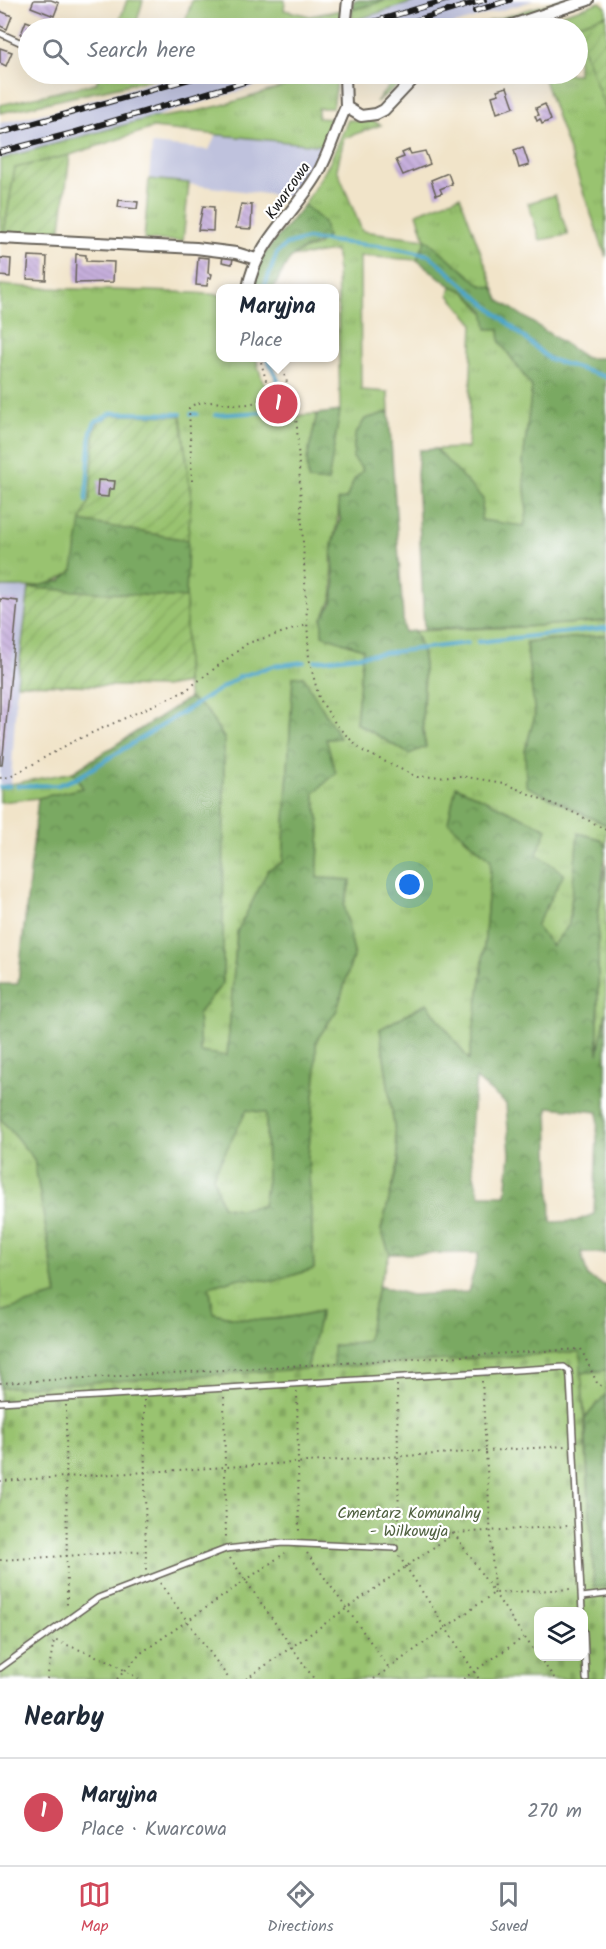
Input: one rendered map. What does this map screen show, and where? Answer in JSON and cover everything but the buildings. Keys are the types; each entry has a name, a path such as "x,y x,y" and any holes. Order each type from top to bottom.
{"street":[{"path":"346,18 348,0"},
{"path":"533,18 588,0"},
{"path":"345,84 346,107 361,116 376,114 408,84"},
{"name":"Kwarcowa","path":"249,284 256,260 318,175 346,107"},
{"path":"0,238 196,248 237,253 256,260"}],"lane":[{"path":"0,33 18,41"},
{"path":"0,1402 560,1366 567,1369 570,1374 582,1607"},
{"path":"0,1668 67,1618 106,1593 226,1549 243,1545 299,1543 395,1548"},
{"path":"582,1597 606,1594"},
{"path":"585,1661 586,1679"}],"path":[{"path":"192,481 189,408 200,404 248,404 260,400 268,388 261,362"},
{"path":"280,362 288,382 297,427 309,659 320,698 337,726 361,750 417,777 461,776 503,783 578,814 606,830"},
{"path":"0,778 10,777 74,741 185,691 249,643 307,625"},
{"path":"0,1383 581,1349 598,1385 606,1387"},
{"path":"481,1371 494,1593"},
{"path":"397,1376 399,1535 395,1548 404,1567 479,1679"},
{"path":"297,1382 299,1543 389,1668"},
{"path":"224,1387 226,1549 230,1560 314,1679"},
{"path":"144,1391 144,1551 148,1577"},
{"path":"66,1396 67,1618"},
{"path":"0,1481 574,1445"},
{"path":"399,1535 578,1525"},
{"path":"246,1679 454,1533"},
{"path":"454,1533 555,1679"},
{"path":"117,1679 141,1653 299,1543"},
{"path":"0,1560 144,1551"},
{"path":"155,1575 229,1679"},
{"path":"374,1679 494,1593 581,1589"},
{"path":"463,1679 524,1637"},
{"path":"47,1679 54,1640 125,1669 140,1679"}],"shaded area":[{"path":"420,0 535,0 475,18 360,18"},
{"path":"146,84 263,84 94,135 0,159 0,123 54,111"},
{"path":"217,133 325,146 296,198 149,179 152,144 209,150"},
{"path":"0,587 29,588 17,684 11,784 0,784"}],"green space":[{"path":"127,0 143,0 138,18 121,18"},
{"path":"192,0 285,0 284,10 310,16 342,10 341,18 186,18"},
{"path":"354,0 383,0 384,1 352,10"},
{"path":"383,0 420,0 362,18 352,18 352,10"},
{"path":"559,0 579,0 525,18 500,18"},
{"path":"600,2 606,7 606,15 588,21 588,18 550,18"},
{"path":"606,15 606,111 588,61 588,21"},
{"path":"588,60 606,111 606,257 545,84 588,84"},
{"path":"92,84 131,84 0,113 0,105"},
{"path":"291,84 337,84 333,108 318,108 318,118 334,119 325,146 153,128 70,155 15,168 4,233 0,233 0,159 150,118 194,112"},
{"path":"391,84 400,84 376,102"},
{"path":"348,120 373,121 381,125 344,138 337,169 362,231 425,239 417,213 460,196 494,288 481,285 426,240 417,260 360,256 361,390 388,392 389,412 365,419 364,470 354,480 346,499 338,500 338,518 331,556 333,590 328,608 322,618 342,642 363,649 356,723 426,746 423,732 423,659 414,631 606,621 606,635 526,642 535,715 525,751 606,822 606,846 600,839 578,834 569,925 552,946 536,926 563,874 462,836 491,860 482,972 469,1062 380,1029 399,1161 381,1230 390,1254 378,1286 367,1341 334,1346 334,1368 307,1369 321,1311 267,1320 242,1319 214,1313 209,1287 239,1278 274,1281 314,1269 308,1156 316,1076 316,1041 337,1010 354,953 344,905 351,880 317,878 320,828 314,793 326,739 339,738 293,677 283,863 237,932 227,1057 200,1052 198,1013 223,983 224,738 206,710 189,698 185,675 183,625 191,498 95,428 90,500 81,521 74,570 48,584 29,587 0,587 0,285 216,295 216,362 257,362 262,380 271,395 269,407 276,424 301,415 317,414 307,460 328,482 340,411 337,260 335,251 291,257 303,250 318,246 324,222 304,205 329,164"},
{"path":"70,155 60,235 4,233 15,168"},
{"path":"149,179 189,183 183,241 144,240"},
{"path":"555,195 568,235 540,240 528,203"},
{"path":"304,205 324,222 327,237 292,257 276,284 253,284 260,259"},
{"path":"426,239 481,285 494,288 499,300 586,358 606,358 606,621 523,627 424,629 417,474 419,450 436,449 483,499 481,520 524,526 527,513 523,462 532,387 500,342 499,329 487,329 484,310 464,291 451,286 417,260"},
{"path":"451,286 464,290 499,329 500,342 532,387 523,462 527,513 524,527 480,520 436,449 468,448 473,323 449,295"},
{"path":"340,411 328,482 308,480 307,460 317,414"},
{"path":"389,412 404,632 414,631 420,644 424,673 422,718 426,747 409,754 356,723 363,649 322,635 322,618 331,605 335,587 332,547 340,519 338,500 346,499 354,480 363,470 353,458 355,435 365,419"},
{"path":"112,415 181,416 191,498 188,540 81,521 90,500 95,428 100,421"},
{"path":"81,521 188,540 186,598 29,588 61,581 73,570"},
{"path":"29,588 186,598 186,683 164,687 17,684"},
{"path":"606,635 606,825 526,786 525,751 535,715 526,642"},
{"path":"303,676 340,738 326,739 336,773 314,793 320,828 317,878 351,880 344,905 354,953 337,1010 316,1041 316,1076 308,1156 314,1269 274,1281 239,1278 209,1287 214,1313 242,1319 268,1320 321,1311 307,1369 0,1389 0,1312 57,1295 34,1159 0,1118 0,984 18,984 38,798 83,788 73,772 189,698 206,710 224,738 223,983 198,1014 200,1052 227,1056 237,932 268,870 283,862 293,677","holes":["247,1110 266,1113 267,1180 263,1206 239,1209 222,1206 213,1176"]},
{"path":"73,772 83,788 38,798 0,802 0,786"},
{"path":"456,786 547,829 537,854 564,874 536,926 552,946 569,925 578,833 600,839 606,846 598,917 598,1054 606,1012 606,1254 581,1252 588,1277 606,1286 606,1370 581,1373 579,1352 334,1368 333,1346 367,1341 378,1286 411,1295 468,1292 479,1253 390,1254 381,1230 399,1161 380,1029 427,1003 469,1060 482,972 491,860 448,822","holes":["476,1079 506,1104 510,1154 506,1195 480,1195 475,1181 471,1138","548,1107 598,1112 594,1214 576,1221 551,1222"]},
{"path":"606,864 606,1012 598,1060 598,917"},
{"path":"246,1110 266,1113 267,1180 263,1206 239,1209 222,1207 213,1176"},
{"path":"0,1117 34,1159 57,1295 0,1312"},
{"name":"Cmentarz Komunalny - Wilkowyja","path":"580,1352 594,1588 606,1587 606,1679 0,1679 0,1388"},
{"path":"606,1370 606,1394 585,1418 581,1373"},
{"path":"606,1394 606,1587 594,1588 585,1418"}],"waterway":[{"path":"265,284 277,253 286,245 307,239 388,247 429,255 549,359 606,377"},
{"path":"215,415 281,411 284,406 283,392 269,362"},
{"path":"86,501 91,431 95,422 112,413 181,414"},
{"path":"191,414 197,414"},
{"path":"478,642 606,628"},
{"path":"315,661 468,643"},
{"path":"17,786 58,785 77,778 239,677 273,666 304,662"},
{"path":"0,787 10,786"}],"railway":[{"path":"386,18 446,0"},
{"path":"424,18 484,0"},
{"path":"475,11 510,0"},
{"path":"0,133 172,84"},
{"path":"0,152 73,133 237,84"}],"place":[{"name":"Maryjna","path":"278,404"}]}
